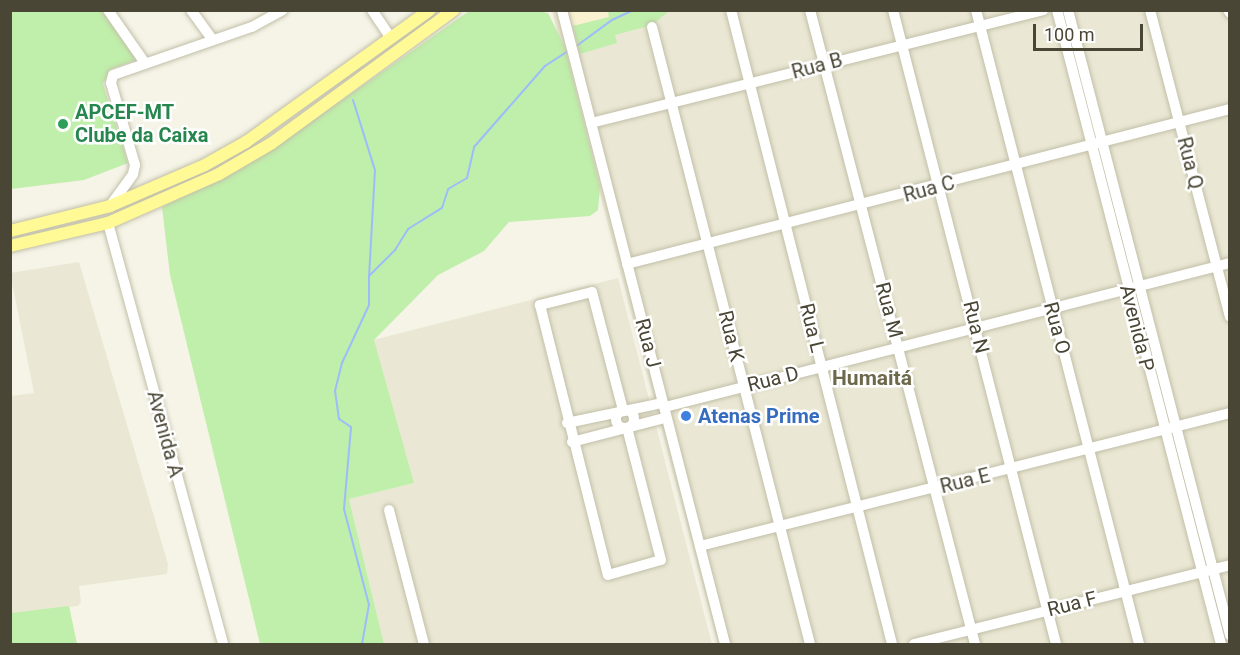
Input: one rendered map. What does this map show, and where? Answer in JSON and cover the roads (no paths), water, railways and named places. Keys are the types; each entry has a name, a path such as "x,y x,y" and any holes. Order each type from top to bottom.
{"main road":[{"path":"10,231 110,206 157,189 246,142 430,10"},
{"path":"10,246 108,222 219,174 272,142 454,10"}],"street":[{"path":"108,10 145,63"},
{"path":"191,10 212,39"},
{"path":"372,10 391,39"},
{"name":"Rua J","path":"554,10 569,42"},
{"name":"Rua J","path":"562,10 661,405 725,645"},
{"name":"Rua L","path":"731,10 892,645"},
{"name":"Rua M","path":"810,10 975,645"},
{"name":"Rua N","path":"893,10 1056,645"},
{"name":"Rua O","path":"976,10 1139,645"},
{"name":"Rua B","path":"591,123 1043,10"},
{"name":"Avenida P","path":"1057,10 1091,147 1174,428 1207,571 1221,645"},
{"name":"Avenida P","path":"1068,10 1103,143 1163,431 1207,571 1230,635"},
{"name":"Rua Q","path":"1150,10 1230,317"},
{"path":"110,206 133,174 135,165 111,83 118,71 212,39 278,12"},
{"name":"Rua K","path":"652,27 810,645"},
{"name":"Rua C","path":"627,264 940,187 1230,109"},
{"name":"Avenida A","path":"108,222 223,645"},
{"name":"Rua D","path":"567,423 744,387 1230,263"},
{"path":"592,292 622,410 634,417 627,428 661,560 608,575 567,423 540,306 592,292"},
{"name":"Rua E","path":"700,546 857,509 1230,413"},
{"path":"572,442 661,419"},
{"path":"389,510 424,645"},
{"name":"Rua F","path":"915,645 1230,565"}],"waterway":[{"path":"575,47 612,20 633,10"},
{"path":"362,644 369,605 344,509 351,427 339,419 335,391 342,363 369,305 369,276 395,250 408,229 442,208 448,189 467,178 474,147 545,66 570,50"},
{"path":"353,100 375,170 369,276"}],"place":[{"name":"APCEF-MT Clube da Caixa","path":"63,124"},
{"name":"Atenas Prime","path":"686,416"}],"district":[{"name":"Humaitá","path":"872,378"}]}
